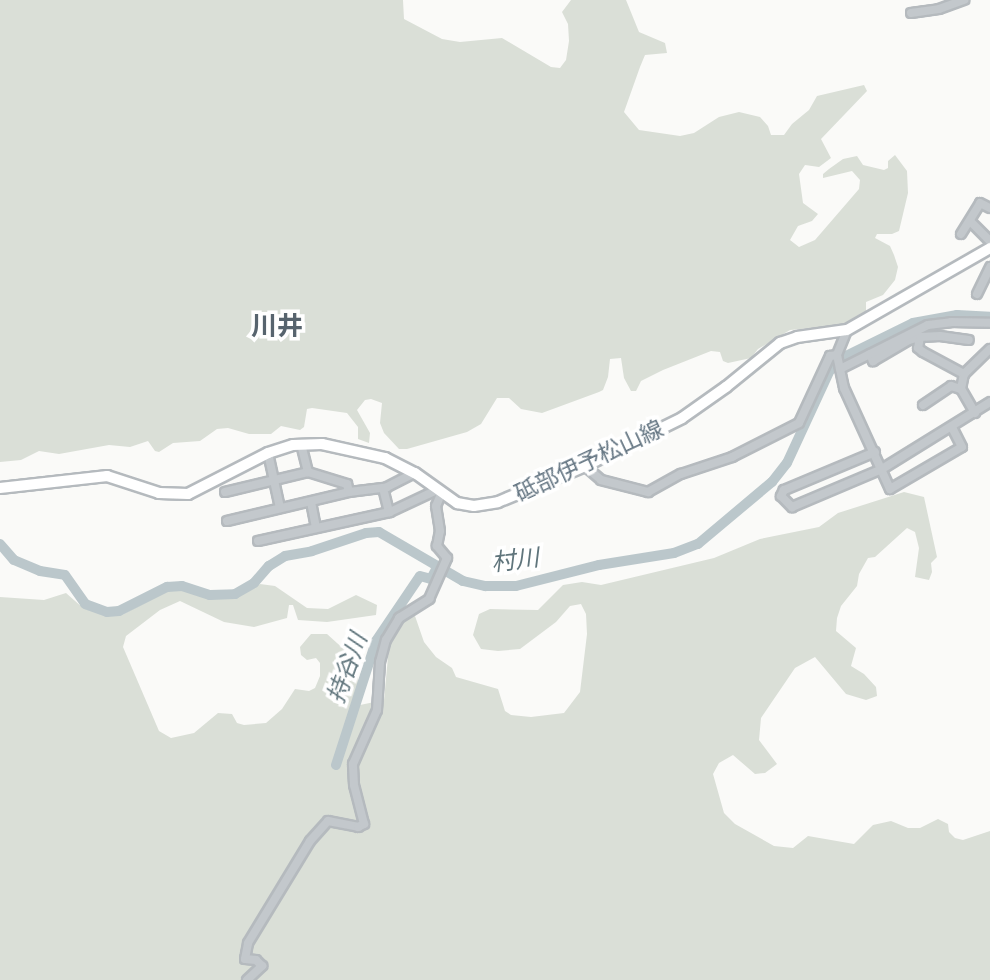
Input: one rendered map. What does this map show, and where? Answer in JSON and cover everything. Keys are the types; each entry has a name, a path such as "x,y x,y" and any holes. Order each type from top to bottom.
{"main road":[{"name":"砥部伊予松山線","path":"0,488 107,476 159,493 188,494 268,453 302,444 322,444 374,454 415,473 457,503 474,506 498,502 585,466 682,418 726,387 780,342 846,330 988,252"}],"street":[{"path":"911,13 939,9 964,0"},
{"path":"961,234 980,203 990,208"},
{"path":"970,221 990,241"},
{"path":"977,294 990,267"},
{"path":"840,368 928,326 990,323"},
{"path":"846,330 837,355 844,388 890,489 962,447 951,427"},
{"path":"870,354 873,361 909,340 920,337 940,336 970,340"},
{"path":"920,337 918,348 964,374"},
{"path":"975,413 961,389 964,374 990,349"},
{"path":"585,466 601,480 648,492 681,474 732,457 799,424 830,356 837,355"},
{"path":"923,405 951,386 961,389"},
{"path":"875,452 784,490 781,496 792,507 883,469 990,401"},
{"path":"302,444 308,472"},
{"path":"268,453 280,508"},
{"path":"225,492 308,472 348,484 349,492"},
{"path":"227,521 349,492 383,488 415,473"},
{"path":"383,488 389,512"},
{"path":"258,541 389,512 439,492"},
{"path":"247,980 262,966 256,960 245,959 248,943 310,841 328,821 358,827 364,824 354,785 353,764 377,710 380,662 386,640 399,618 429,600 447,558 437,546 440,531 436,506 439,492"},
{"path":"311,502 316,527"}],"shaded area":[{"path":"0,0 403,0 404,19 442,39 460,42 502,38 551,67 560,68 566,60 569,41 568,24 562,12 571,0 626,0 639,32 665,43 667,53 645,55 640,67 624,112 639,130 680,136 694,133 719,117 739,112 760,117 768,126 771,135 784,135 792,124 809,110 817,96 864,85 867,91 821,139 831,158 819,167 805,165 799,174 803,203 818,214 812,221 798,226 790,240 799,247 815,240 859,189 860,180 852,171 823,178 823,174 829,169 843,159 857,156 863,165 884,170 895,155 907,171 908,193 899,231 877,234 875,238 890,246 898,267 895,280 883,295 866,302 866,314 858,319 835,326 790,330 758,349 751,358 728,363 723,361 720,352 711,351 641,381 636,391 631,391 624,378 621,358 610,359 608,377 603,390 599,392 542,413 521,409 509,398 497,398 481,424 467,432 407,449 399,449 384,433 380,423 382,403 371,399 365,400 357,410 370,433 369,443 358,439 358,427 347,413 312,408 307,409 304,427 300,430 281,426 271,434 249,434 228,428 217,429 200,441 173,443 159,452 155,451 148,441 130,447 109,445 59,454 39,451 21,460 0,462"},
{"path":"904,492 924,497 937,557 931,563 929,580 915,577 919,548 915,532 907,528 875,557 868,558 859,574 857,586 841,606 837,618 836,631 856,648 851,666 864,674 876,687 877,696 866,700 846,694 815,657 795,668 761,718 759,740 777,764 765,773 755,774 733,755 719,763 713,774 724,813 735,824 774,846 793,848 808,836 854,844 873,825 891,821 908,828 920,828 938,819 948,824 949,832 955,838 963,840 990,831 990,980 0,980 0,597 44,600 66,593 83,608 106,616 120,616 169,590 184,590 208,597 241,595 260,584 275,586 307,608 328,609 356,595 377,605 376,615 327,622 298,620 293,605 289,605 287,618 254,627 224,622 180,601 160,610 126,636 123,647 159,731 171,738 194,733 218,713 232,714 237,723 244,725 266,723 282,709 295,689 309,691 315,688 320,676 320,663 316,658 307,660 301,655 300,647 311,634 327,634 357,661 360,705 384,700 389,646 402,619 415,616 424,642 436,657 452,668 456,677 498,689 505,711 511,715 531,717 564,713 580,692 587,634 586,614 581,604 570,606 556,622 520,649 481,649 473,635 479,614 490,609 538,610 563,585 582,582 601,585 714,558 760,539 819,527 838,513"}],"waterway":[{"name":"村川","path":"0,544 14,560 40,571 65,575 85,604 107,612 119,611 167,587 182,586 210,595 235,594 254,583 269,566 285,556 312,551 366,533 379,532 463,581 485,586 516,586 599,565 674,553 698,544 772,482 787,463 830,370 844,357 913,323 957,315 990,317"},
{"name":"持谷川","path":"336,765 376,641 420,576 431,579 437,567"}],"district":[{"name":"川井","path":"277,327"}]}
